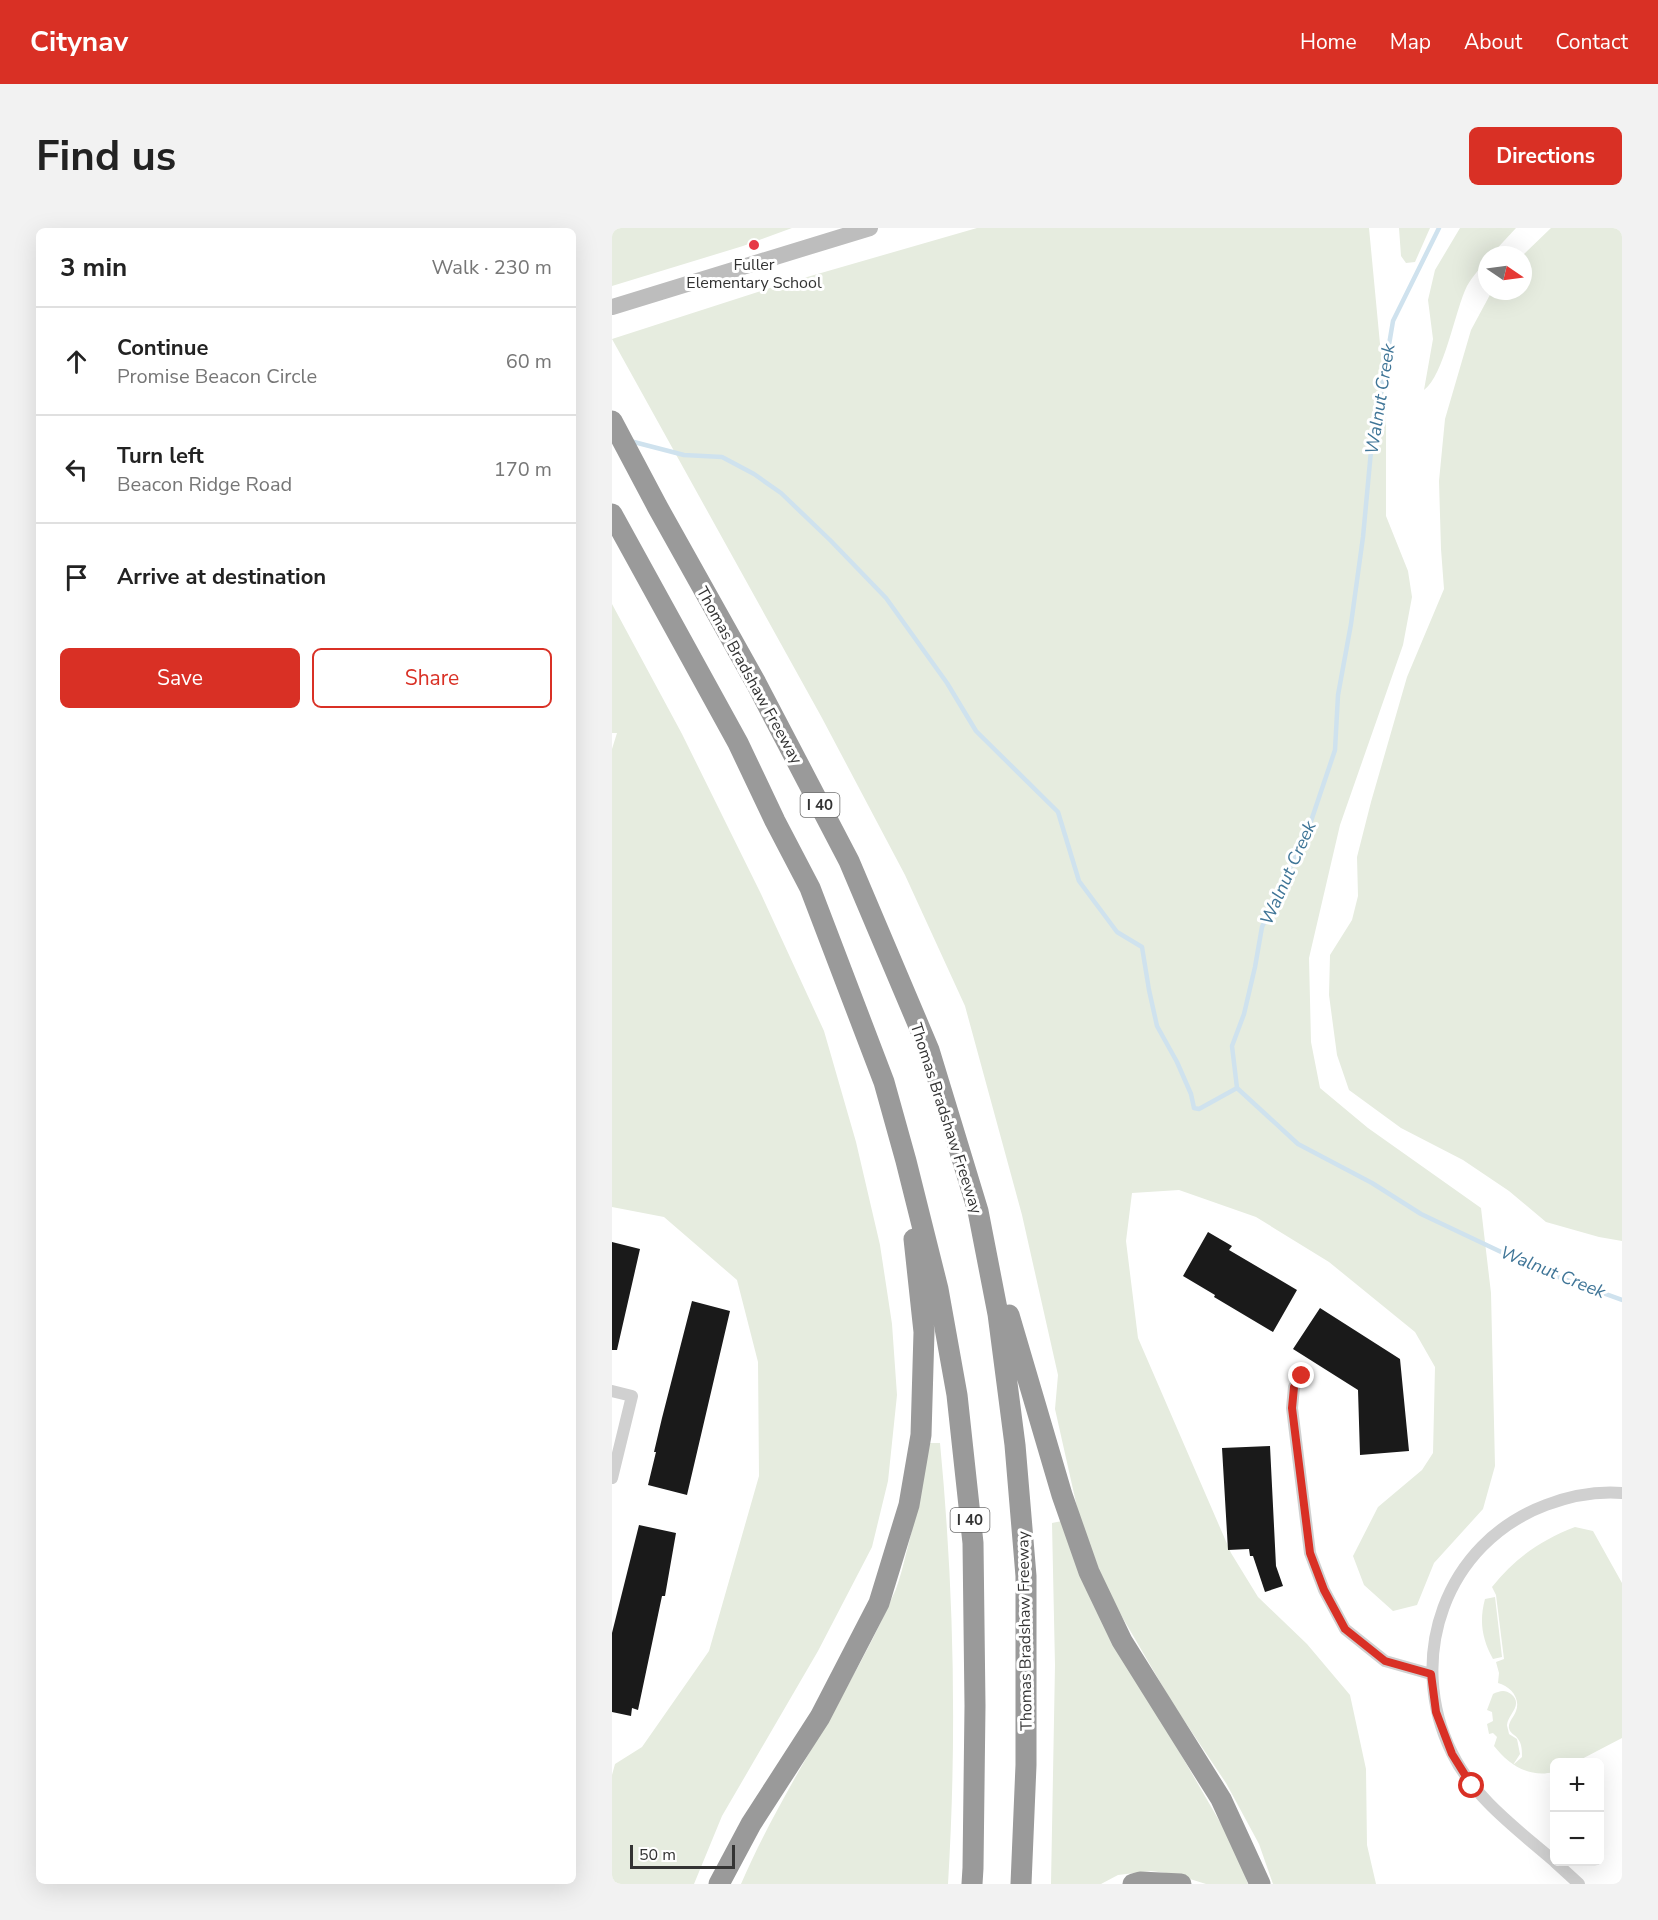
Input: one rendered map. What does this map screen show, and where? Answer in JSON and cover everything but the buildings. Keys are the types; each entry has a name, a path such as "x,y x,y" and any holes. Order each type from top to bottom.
{"highway":[{"name":"Thomas Bradshaw Freeway","path":"612,421 756,683 849,861 929,1050 978,1211 998,1314 1015,1445 1026,1576 1026,1765 1021,1884"},
{"name":"I 40","path":"612,514 738,742 810,888 884,1082 906,1161 938,1289 957,1395 973,1543 975,1706 972,1884"},
{"path":"718,1884 751,1824 820,1716 879,1603 909,1505 921,1435 924,1332 906,1161"},
{"path":"978,1211 1062,1495 1089,1572 1122,1641 1221,1799 1260,1884"},
{"path":"1133,1884 1140,1882 1181,1884"}],"street":[{"path":"612,307 870,228"},
{"path":"1302,1376 1294,1387 1292,1408 1310,1553 1324,1590 1345,1629 1385,1661 1431,1674"},
{"path":"612,1391 632,1395 612,1478"},
{"path":"1550,1858 1507,1821 1472,1786 1452,1754 1436,1712 1431,1674 1434,1641 1442,1610 1457,1577 1478,1549 1506,1525 1533,1510 1557,1501 1589,1493 1622,1493"},
{"path":"1559,1866 1579,1884"}],"shaded area":[{"path":"612,228 792,228 743,246 612,286"},
{"path":"977,228 1369,228 1386,427 1386,516 1408,571 1412,597 1403,645 1340,825 1309,958 1311,1042 1320,1088 1368,1128 1481,1208 1491,1293 1495,1466 1483,1509 1434,1563 1417,1605 1393,1611 1364,1585 1353,1556 1378,1507 1422,1470 1433,1453 1435,1367 1415,1332 1329,1262 1256,1217 1179,1190 1132,1193 1126,1241 1138,1338 1231,1553 1258,1597 1307,1644 1350,1695 1366,1769 1367,1845 1376,1884 1273,1884 1259,1844 1226,1783 1173,1704 1107,1591 1079,1516 1055,1409 1058,1375 1022,1215 965,1006 905,875 822,718 612,339 776,286"},
{"path":"1399,228 1430,228 1415,262 1406,263 1401,256"},
{"path":"1460,228 1516,228 1499,246 1478,246 1478,271 1467,286 1437,371 1424,390 1433,339 1428,300 1435,270"},
{"path":"1551,228 1622,228 1622,1241 1546,1222 1509,1191 1463,1160 1401,1128 1349,1090 1337,1055 1329,995 1330,955 1352,920 1358,896 1357,857 1371,802 1407,677 1444,589 1439,481 1445,419 1471,330 1487,300 1532,300 1532,246"},
{"path":"612,604 682,734 761,894 824,1031 856,1142 880,1245 892,1324 897,1395 888,1481 872,1547 818,1651 722,1816 694,1884 612,1884 612,1775 615,1764 642,1747 709,1651 759,1476 758,1362 737,1280 664,1217 612,1207 612,749 617,733 612,733"},
{"path":"929,1443 940,1443 951,1608 953,1774 948,1884 741,1884 758,1846 879,1627 896,1589 913,1526"},
{"path":"1062,1521 1158,1715 1235,1848 1248,1884 1206,1884 1174,1874 1151,1871 1118,1875 1101,1884 1051,1884 1055,1665 1052,1523"},
{"path":"1575,1527 1593,1531 1622,1583 1622,1738 1584,1758 1550,1758 1550,1772 1536,1773 1514,1764 1522,1757 1522,1750 1517,1737 1510,1732 1509,1728 1516,1711 1516,1697 1507,1687 1498,1683 1499,1673 1496,1662 1504,1659 1496,1595 1492,1587 1519,1559 1551,1538"},
{"path":"1495,1597 1502,1657 1493,1659 1484,1637 1482,1615 1485,1599"},
{"path":"1500,1691 1509,1692 1516,1702 1507,1725 1509,1734 1517,1739 1520,1754 1513,1764 1494,1746 1497,1737 1493,1733 1489,1734 1487,1724 1493,1721 1492,1712 1487,1710 1493,1694"}],"waterway":[{"name":"Walnut Creek","path":"1439,228 1393,321 1371,451 1363,537 1338,695 1335,750 1307,833 1262,927 1244,1014 1232,1046 1237,1088 1298,1144 1372,1183 1421,1214 1539,1270 1622,1300"},
{"path":"630,441 684,455 722,457 754,474 781,493 886,598 947,683 976,731 1058,812 1079,881 1117,932 1142,947 1157,1026 1177,1062 1191,1094 1194,1108 1199,1109 1237,1088"}],"place":[{"name":"Fuller Elementary School","path":"754,245"}],"route":[{"path":"1302,1376 1294,1387 1292,1408 1310,1553 1324,1590 1345,1629 1385,1661 1431,1674 1436,1712 1452,1754 1472,1786"}]}
